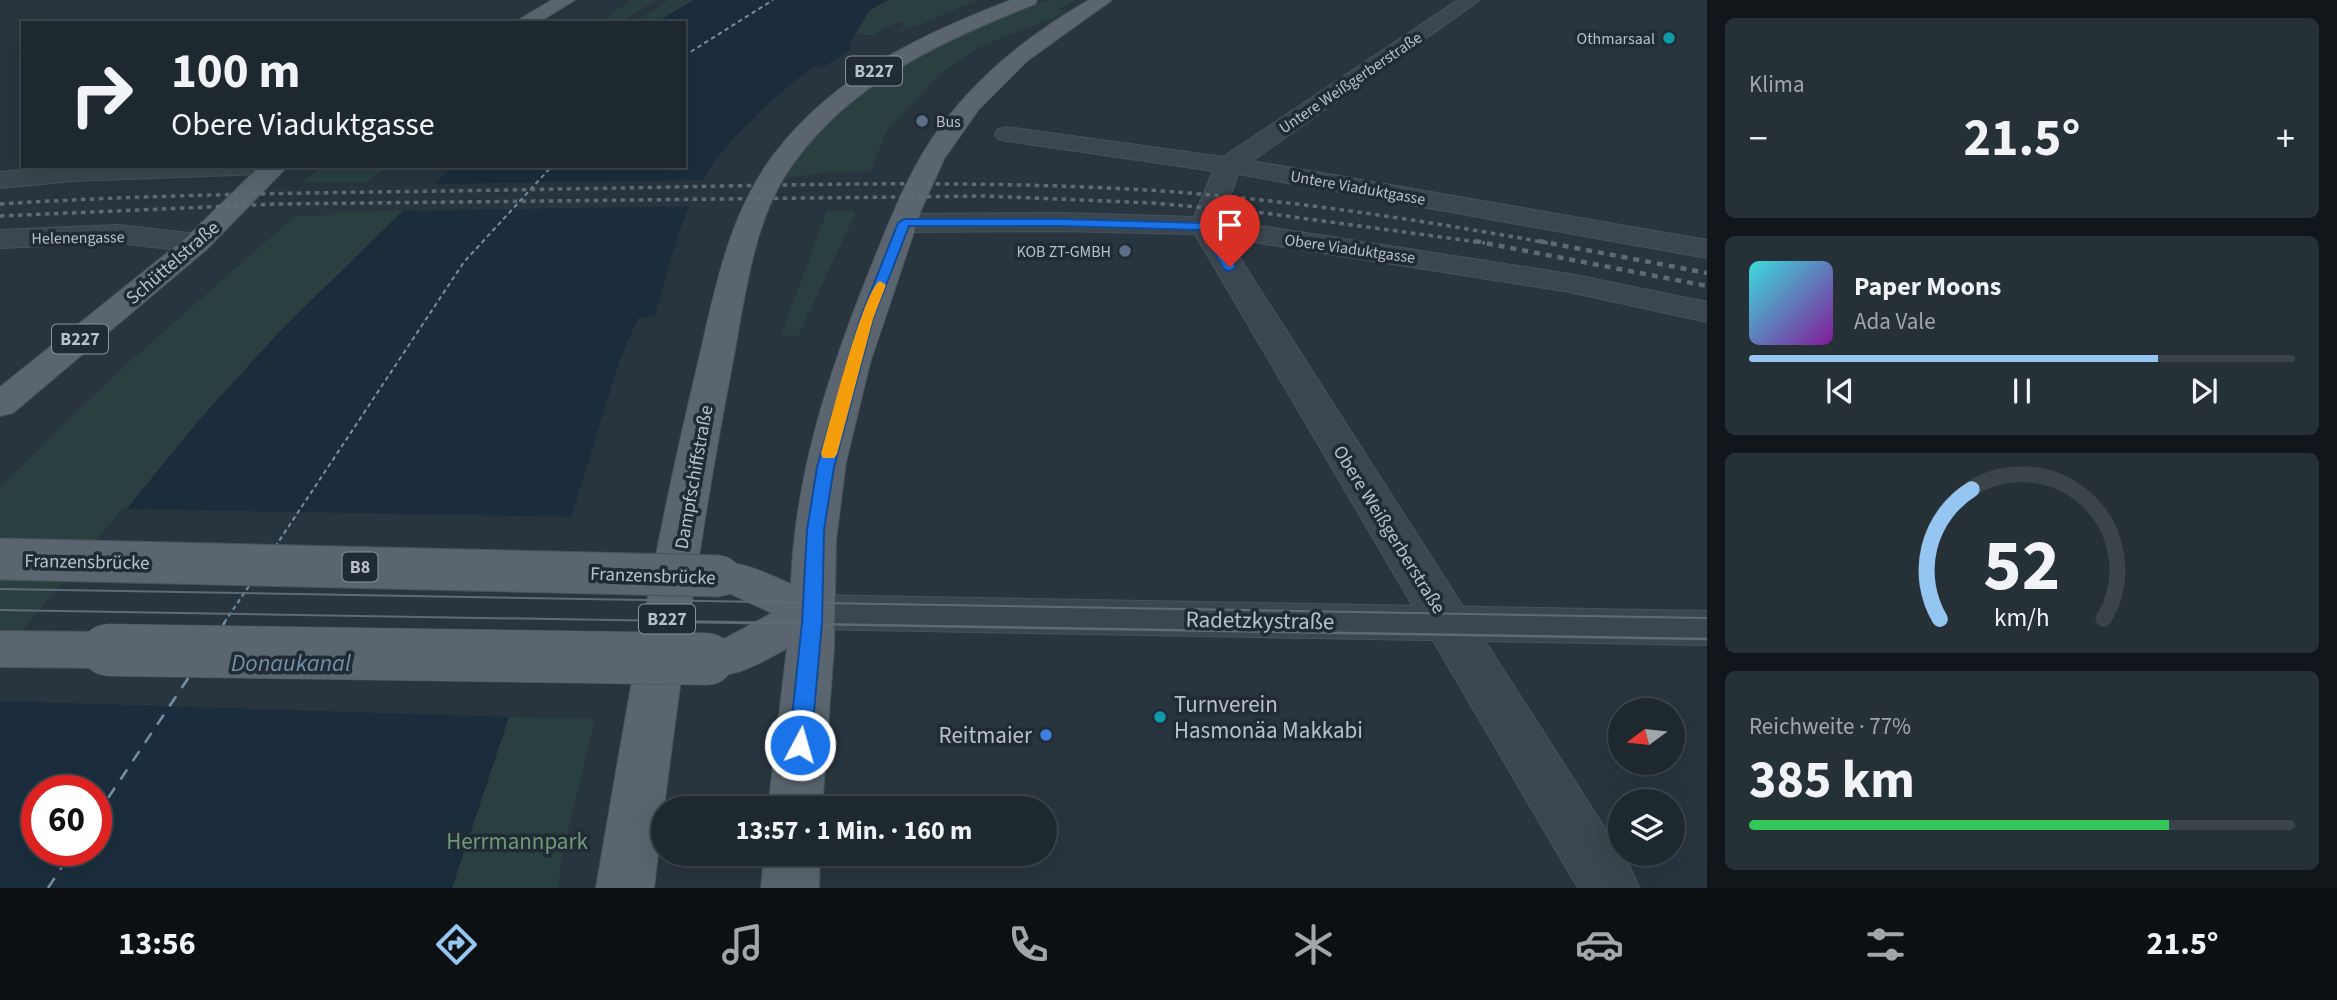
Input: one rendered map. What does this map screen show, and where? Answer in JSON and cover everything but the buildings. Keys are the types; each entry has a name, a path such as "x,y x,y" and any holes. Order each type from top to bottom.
{"main road":[{"path":"527,21 566,0"},
{"name":"Dampfschiffstraße","path":"625,888 649,725 702,421 746,232 760,195 782,159 803,134 832,102 861,79 903,53 943,33 1028,0"},
{"path":"796,796 812,612 815,530 826,467 866,319 916,190 953,127 989,85 1063,22 1103,0"},
{"name":"Schüttelstraße","path":"0,405 197,243 273,168"},
{"name":"Franzensbrücke","path":"0,559 720,576 742,582 812,612"},
{"path":"0,649 708,659 736,655 812,612"},
{"path":"790,888 791,866"}],"street":[{"name":"Untere Weißgerberstraße","path":"1228,165 1471,0"},
{"name":"Untere Viaduktgasse","path":"1007,134 1228,165 1707,249"},
{"path":"1205,226 1228,165"},
{"path":"0,180 74,173 210,168"},
{"name":"Obere Viaduktgasse","path":"904,223 1060,222 1205,226 1557,281 1707,312"},
{"name":"Obere Weißgerberstraße","path":"1205,226 1609,888"},
{"name":"Helenengasse","path":"0,239 118,234 197,243"},
{"name":"Radetzkystraße","path":"812,612 1707,628"}],"green space":[{"path":"631,0 656,0 623,21 602,21"},
{"path":"669,0 693,0 659,21 635,21"},
{"path":"888,0 978,0 897,34 905,23 897,22 874,35 856,34 870,10"},
{"path":"1048,0 1076,0 1058,9 1068,12 977,48 938,76 886,132 870,171 785,178 805,146 831,118 887,75 951,40"},
{"path":"322,168 385,168 368,182 301,182"},
{"path":"404,210 282,329 200,419 0,664 0,487 118,372 295,216"},
{"path":"827,211 853,211 855,214 798,336 781,335"},
{"name":"Herrmannpark","path":"509,717 595,719 562,856 558,888 452,888"}],"water":[{"name":"Donaukanal","path":"693,0 888,0 870,10 849,43 851,49 822,68 814,66 742,129 712,166 689,207 655,316 638,318 620,360 509,717 452,888 0,888 0,664 200,419 282,329 404,210 452,168 686,168 686,21 659,21"}],"pier":[{"path":"708,180 694,206 399,211 427,184"},
{"path":"122,509 575,517 513,717 0,701 0,658"}],"ferry route":[{"path":"686,55 773,0"},
{"path":"275,547 464,262 550,168"},
{"path":"224,623 251,583"},
{"path":"112,792 189,677"},
{"path":"48,888 62,866"}],"tram line":[{"path":"0,589 1707,618"},
{"path":"0,610 789,623"},
{"path":"686,622 1707,639"}],"railway":[{"path":"0,204 280,194 786,185 1012,185 1162,191 1308,205 1548,243"},
{"path":"0,216 277,204 986,196 1153,203 1264,213 1485,243"},
{"path":"1475,241 1707,286"},
{"path":"1539,241 1707,273"}],"slow traffic":[{"path":"829,454 866,319 880,285"}],"place":[{"name":"Othmarsaal","path":"1669,38"},
{"name":"Bus","path":"922,121"},
{"name":"KOB ZT-GMBH","path":"1125,251"},
{"name":"Turnverein Hasmonäa Makkabi","path":"1160,717"},
{"name":"Reitmaier","path":"1046,735"}],"route":[{"path":"800,745 812,623 815,530 826,467 866,319 904,223 1060,222 1205,226 1230,267"}]}
